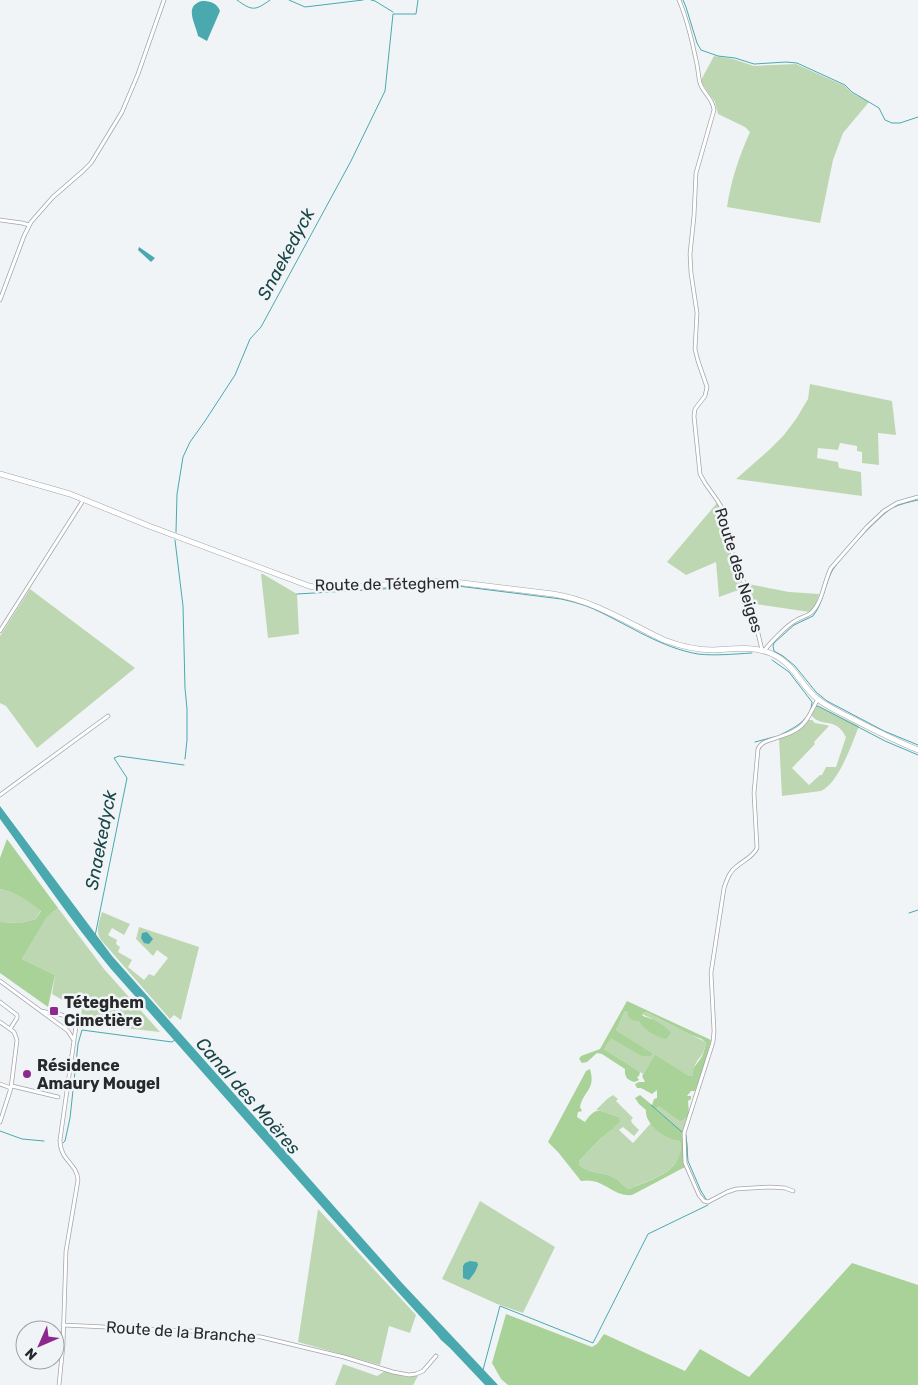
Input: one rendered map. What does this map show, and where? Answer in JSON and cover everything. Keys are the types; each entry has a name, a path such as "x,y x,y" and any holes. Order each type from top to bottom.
{"main road":[{"name":"Route de Téteghem","path":"0,474 54,488 180,538 315,588 446,581 558,594 592,604 677,645 705,650 747,649 763,651 778,657 791,666 818,699 882,734 918,750"}],"street":[{"path":"0,300 29,225 58,191 86,168 96,155 127,103 164,0"},
{"name":"Route des Neiges","path":"679,0 695,54 700,83 711,100 714,110 696,173 690,259 690,273 696,310 696,349 698,361 707,386 705,396 696,409 694,416 699,467 703,480 722,508 726,540 749,595 763,651"},
{"path":"0,220 29,225"},
{"path":"763,651 790,624 814,610 831,568 875,519 893,505 918,497"},
{"path":"0,631 84,499"},
{"path":"793,1191 785,1188 769,1187 736,1189 708,1202 704,1201 698,1193 686,1164 684,1135 689,1114 713,1044 711,973 725,885 732,870 752,855 757,848 754,793 758,749 763,742 788,734 802,725 818,699"},
{"path":"0,795 108,716"},
{"path":"0,981 64,1028 71,1034 74,1044"},
{"path":"0,1002 17,1015 10,1029"},
{"path":"41,1011 70,1017 76,1026 60,1142 63,1155 75,1170 78,1178 66,1246 63,1320"},
{"path":"64,1028 70,1026 73,1020"},
{"path":"0,1022 15,1033 17,1040 12,1087 0,1122"},
{"path":"0,1084 58,1097"},
{"name":"Route de la Branche","path":"65,1325 208,1332 261,1337 408,1375 420,1373 436,1356"},
{"path":"59,1385 61,1370"}],"green space":[{"path":"714,56 733,59 754,66 796,64 845,86 852,93 869,102 843,133 833,160 820,223 727,207 736,169 750,132 745,127 718,114 715,102 701,80"},
{"path":"810,384 892,401 896,435 878,433 879,465 862,463 862,452 857,451 857,446 840,443 838,450 818,448 817,458 838,462 839,468 861,472 862,496 736,479 784,435 808,399"},
{"path":"717,503 725,542 744,588 719,597 716,562 686,575 667,562"},
{"path":"261,574 297,594 299,634 268,638"},
{"path":"748,584 789,592 819,594 816,604 810,612 755,604"},
{"path":"30,589 135,668 37,748 6,706 0,703 0,636"},
{"path":"818,706 859,726 853,743 839,772 827,787 821,791 782,796 779,739 796,731 808,720 829,726 792,768 809,785 822,775 826,767 836,767 846,737 833,724 820,721 812,716 813,711"},
{"path":"7,839 58,908 47,917 22,959 55,975 48,1007 0,973 0,922 20,923 36,919 41,911 27,900 0,889 0,858"},
{"path":"0,889 27,900 41,910 36,919 20,923 0,922"},
{"path":"58,908 104,969 160,1032 80,1023 82,1008 75,1007 52,994 55,975 22,959 47,917"},
{"path":"102,912 130,924 124,935 112,928 108,935 117,940 116,944 120,947 118,952 132,960 128,967 144,980 149,974 154,976 168,958 157,950 153,956 136,939 139,927 199,947 181,1020 174,1015 170,1019 101,940 98,930"},
{"path":"627,1001 711,1040 695,1091 691,1091 687,1096 691,1096 691,1099 688,1101 689,1114 680,1121 659,1106 655,1109 684,1133 688,1146 685,1167 632,1195 619,1193 596,1182 581,1181 548,1142 586,1071 590,1069 591,1086 582,1101 580,1107 582,1111 578,1112 577,1117 585,1122 593,1113 600,1111 619,1117 620,1121 579,1161 579,1165 592,1172 613,1177 629,1189 665,1173 677,1160 680,1152 680,1141 669,1138 657,1131 649,1121 646,1110 635,1098 640,1095 652,1105 654,1099 657,1098 657,1090 652,1094 637,1088 635,1084 645,1082 642,1076 655,1055 689,1076 693,1076 694,1067 702,1056 706,1043 702,1039 646,1012 642,1014 662,1024 671,1033 666,1039 658,1037 647,1030 639,1021 628,1017 628,1013 625,1011 616,1030 653,1054 651,1056 641,1056 611,1038 604,1049 640,1072 637,1077 639,1080 635,1082 628,1080 625,1069 602,1054 597,1053 587,1062 582,1063 579,1059 581,1056 600,1049"},
{"path":"625,1011 639,1021 652,1019 642,1014 646,1012 706,1043 703,1052 695,1064 693,1076 689,1076 655,1056 643,1074 604,1049 611,1037 641,1056 651,1056 652,1054 616,1030"},
{"path":"613,1095 618,1099 616,1101 633,1118 631,1120 632,1123 639,1130 634,1136 623,1127 619,1130 633,1143 651,1123 664,1135 680,1141 678,1160 672,1167 656,1177 629,1189 613,1177 592,1172 579,1165 579,1161 610,1131 619,1117 596,1110"},
{"path":"659,1105 689,1114 684,1135 655,1109"},
{"path":"480,1201 555,1247 523,1313 497,1304 442,1279"},
{"path":"318,1209 416,1315 410,1333 389,1326 380,1365 298,1342"},
{"path":"852,1263 918,1285 918,1385 508,1385 501,1379 492,1363 506,1314 592,1347 597,1344 604,1334 685,1371 700,1349 749,1377"},
{"path":"343,1364 377,1376 385,1371 406,1377 418,1376 413,1385 335,1385"}],"water":[{"path":"202,1 213,3 220,11 207,41 198,36 192,16 193,7 196,3"},
{"path":"139,247 155,258 151,262 138,250"},
{"path":"0,806 112,956 402,1283 498,1385 485,1385 441,1340 111,969 68,914 0,819"},
{"path":"147,932 153,939 149,944 144,943 141,938 142,933"},
{"path":"470,1261 477,1262 478,1265 469,1280 463,1278 463,1266"}],"waterway":[{"path":"237,0 250,8 257,8 270,0"},
{"path":"289,0 305,7 363,0"},
{"path":"371,0 393,12"},
{"name":"Snaekedyck","path":"176,532 177,494 183,457 190,442 235,375 250,339 261,327 351,161 385,91 393,14 416,14 418,0"},
{"path":"683,0 701,50 754,64 797,63 845,85 852,92 879,108 885,120 892,123 900,123 918,117"},
{"path":"918,500 892,508 869,529 831,573 819,606 813,616 794,625 773,646 774,651 795,666 816,692 827,701 884,731 918,745"},
{"name":"Snaekedyck","path":"175,540 183,606 187,709 185,759"},
{"path":"297,594 450,585 561,599 593,609 659,642 685,651 711,655 752,653"},
{"path":"772,660 789,672 812,702 806,718 782,734"},
{"path":"816,707 818,706 885,741 918,755"},
{"path":"755,742 774,737"},
{"name":"Snaekedyck","path":"95,936 127,778 114,758 119,756 184,765"},
{"path":"909,913 918,910"},
{"name":"Snaekedyck","path":"63,1143 70,1118 78,1044 82,1030 172,1042 176,1039"},
{"path":"651,1105 682,1132"},
{"name":"Snaekedyck","path":"0,1131 22,1139 44,1141"},
{"path":"686,1135 688,1161 706,1199"},
{"path":"483,1370 500,1306 593,1343 648,1234 708,1205"}],"place":[{"name":"Téteghem Cimetière","path":"54,1011"},
{"name":"Résidence Amaury Mougel","path":"27,1074"}],"water label":[{"name":"Canal des Moëres","path":"248,1096"}]}
